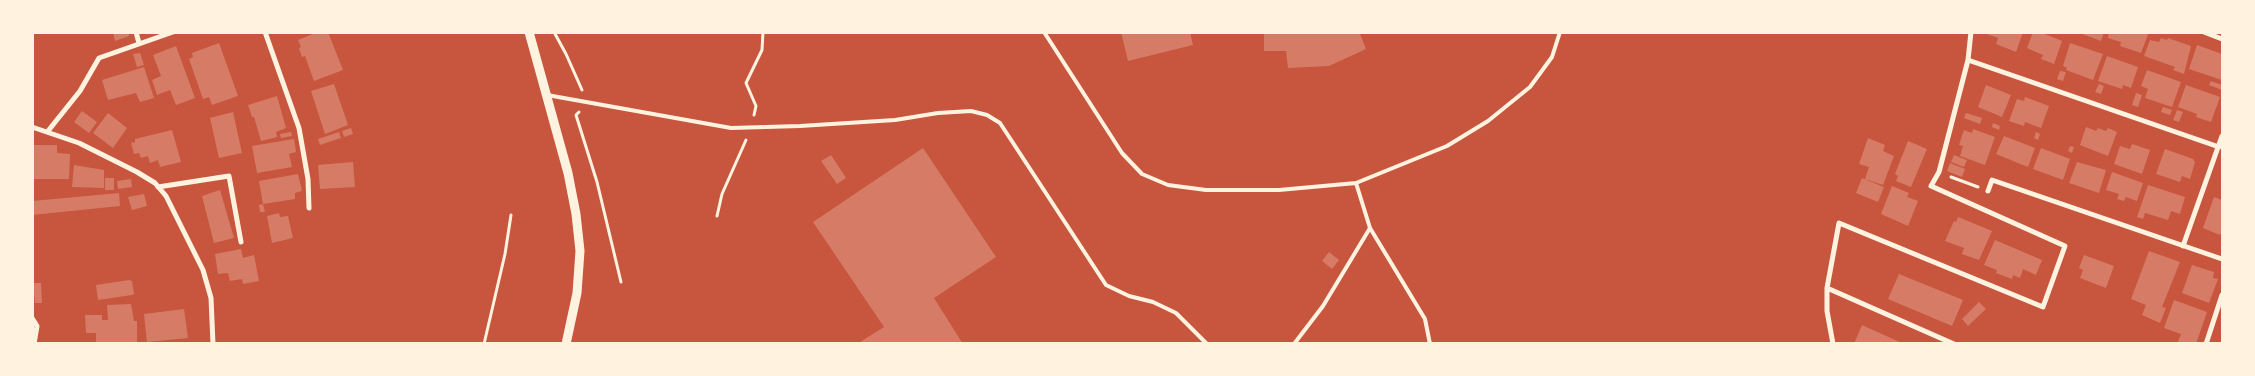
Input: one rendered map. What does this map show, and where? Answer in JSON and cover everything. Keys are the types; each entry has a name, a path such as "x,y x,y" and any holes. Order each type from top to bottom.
{"street":[{"path":"136,32 139,43"},
{"path":"48,131 80,91 99,58 173,32"},
{"path":"265,32 299,128 308,179 309,208"},
{"path":"529,32 568,173 580,251 577,293 566,344"},
{"path":"1833,344 1827,311 1827,288 1839,223 2043,307 2065,246 1931,186 1939,172 1968,60 1971,32"},
{"path":"2204,32 2222,39"},
{"path":"1968,60 2219,147"},
{"path":"32,126 79,143 116,161 149,179 166,196 203,270 211,298 213,344"},
{"path":"2183,246 2222,136"},
{"path":"158,187 229,176 241,242"},
{"path":"1988,191 1992,180 2222,259"},
{"path":"1827,288 1954,344"},
{"path":"2206,344 2222,295"},
{"path":"32,318 37,326 34,344"}],"lane":[{"path":"1044,32 1122,154 1142,174 1168,185 1206,190 1279,190 1356,183 1447,146 1488,121 1530,87 1552,57 1560,32"},
{"path":"547,95 731,128 896,120 938,113 971,111 987,115 1000,123 1106,285 1129,296 1153,302 1176,314 1208,344"},
{"path":"1356,183 1370,228 1425,320 1430,344"},
{"path":"1294,344 1323,306 1370,228"}],"path":[{"path":"554,32 569,59 587,102 576,115 597,182 621,282"},
{"path":"1939,172 1988,191"},
{"path":"484,344 505,254 511,215"}],"building":[{"path":"113,32 128,32 129,36 115,41"},
{"path":"318,32 328,32 343,70 314,81 305,56 302,57 298,40"},
{"path":"1121,32 1190,32 1193,45 1128,61"},
{"path":"1264,32 1365,32 1360,34 1366,49 1329,66 1288,68 1286,51 1264,51"},
{"path":"2023,32 2016,52 1996,44 1998,38 1984,33"},
{"path":"2033,32 2040,32 2062,41 2054,64 2041,59 2043,55 2027,48"},
{"path":"2077,32 2104,32 2101,41"},
{"path":"2109,32 2149,32 2141,53 2120,46 2121,42 2108,38"},
{"path":"2161,38 2167,40 2168,38 2191,46 2184,74 2173,70 2175,67 2144,56 2150,40 2159,42"},
{"path":"219,43 238,96 212,105 209,97 203,99 189,59 193,57 192,53"},
{"path":"2070,43 2103,54 2093,80 2066,70 2067,68 2063,66"},
{"path":"2197,45 2222,54 2222,80 2189,69"},
{"path":"176,46 195,98 176,105 170,90 157,95 152,80 161,76 153,55"},
{"path":"140,53 144,65 137,67 133,54"},
{"path":"2107,56 2138,67 2131,88 2123,85 2122,89 2098,81"},
{"path":"144,67 154,98 140,102 136,93 108,100 102,80"},
{"path":"2147,70 2181,82 2172,107 2145,98 2148,89 2141,86"},
{"path":"2060,71 2066,72 2063,81 2057,79"},
{"path":"2211,81 2222,85 2222,90 2209,85"},
{"path":"334,84 348,125 325,134 311,91"},
{"path":"2099,84 2104,86 2101,94 2095,92"},
{"path":"1986,85 2011,95 2002,117 1978,107"},
{"path":"2186,85 2220,97 2211,122 2196,117 2197,114 2178,107"},
{"path":"2136,93 2142,95 2138,107 2132,105"},
{"path":"277,96 286,128 276,132 277,137 261,141 254,117 252,117 248,105"},
{"path":"2025,97 2049,106 2041,128 2025,122 2024,126 2009,121 2017,99 2024,101"},
{"path":"2163,107 2172,110 2170,115 2161,112"},
{"path":"2177,110 2183,112 2179,122 2173,120"},
{"path":"82,111 97,122 89,133 74,122"},
{"path":"233,112 242,153 219,158 210,118"},
{"path":"108,113 127,128 113,148 93,133"},
{"path":"1966,113 1982,118 1980,124 1964,118"},
{"path":"1993,123 2000,126 1999,130 1992,127"},
{"path":"2086,127 2096,131 2098,128 2106,131 2108,128 2117,132 2108,156 2080,145"},
{"path":"351,128 353,134 344,137 342,131"},
{"path":"1973,129 1995,137 1985,165 1960,156 1963,146 1959,145 1964,130 1972,133"},
{"path":"172,130 181,162 160,167 158,160 150,163 148,156 141,158 139,153 134,154 131,143 135,142 135,139"},
{"path":"291,132 292,136 281,138 280,134"},
{"path":"339,132 341,138 320,145 318,139"},
{"path":"2036,132 2040,134 2038,140 2034,138"},
{"path":"2004,136 2035,148 2028,167 1996,154"},
{"path":"1868,138 1885,145 1883,151 1894,156 1883,185 1865,179 1869,167 1859,164"},
{"path":"294,139 296,152 289,154 292,167 257,173 252,146"},
{"path":"1908,141 1927,149 1911,187 1896,181 1898,176 1895,174"},
{"path":"2132,144 2150,150 2142,174 2114,164 2120,146 2130,149"},
{"path":"32,145 57,145 57,153 70,154 69,179 32,179"},
{"path":"2070,146 2074,147 2072,153 2068,151"},
{"path":"923,148 996,257 934,298 963,344 857,344 884,327 813,222"},
{"path":"2041,148 2070,159 2063,180 2033,169"},
{"path":"2165,149 2193,159 2195,162 2190,179 2182,176 2180,182 2156,174"},
{"path":"831,155 846,178 837,184 821,161"},
{"path":"1954,155 1967,160 1964,167 1951,162"},
{"path":"353,162 355,187 320,189 318,165"},
{"path":"2077,162 2106,170 2099,193 2069,183"},
{"path":"1950,163 1965,169 1962,177 1947,171"},
{"path":"74,165 104,170 104,188 72,187"},
{"path":"2112,172 2143,183 2137,201 2126,197 2124,201 2117,199 2119,194 2106,190"},
{"path":"298,174 302,191 295,193 295,199 263,204 259,181"},
{"path":"105,178 114,178 114,190 105,190"},
{"path":"1862,178 1884,187 1878,202 1856,193"},
{"path":"131,179 132,187 118,189 117,181"},
{"path":"2148,185 2185,197 2180,214 2171,211 2168,220 2145,213 2143,219 2137,217"},
{"path":"1892,186 1909,193 1907,197 1918,201 1908,226 1881,214"},
{"path":"220,190 234,238 214,243 202,196"},
{"path":"119,193 120,206 32,215 32,201"},
{"path":"144,194 147,206 132,210 128,197"},
{"path":"2214,197 2222,200 2222,230 2220,235 2203,228"},
{"path":"263,204 265,212 260,212 259,205"},
{"path":"279,213 280,217 288,216 293,238 272,243 267,216"},
{"path":"1958,217 1992,231 1979,260 1962,254 1964,248 1945,241 1954,221 1956,222"},
{"path":"1995,240 2042,260 2036,275 2023,269 2020,278 2013,275 2012,279 1996,273 1997,270 1984,265"},
{"path":"241,249 243,258 254,255 259,281 243,284 242,279 230,281 228,273 218,274 215,254"},
{"path":"2149,251 2180,262 2162,307 2166,308 2160,323 2142,315 2146,305 2131,299"},
{"path":"1329,252 1339,260 1332,269 1322,261"},
{"path":"2084,255 2114,266 2106,288 2080,278 2083,270 2079,268"},
{"path":"2192,265 2214,272 2213,278 2218,279 2209,303 2182,293"},
{"path":"1899,274 1963,300 1952,326 1888,299"},
{"path":"132,281 134,294 98,300 96,285"},
{"path":"33,283 41,283 42,303 35,303"},
{"path":"2174,300 2207,312 2196,344 2178,342 2181,334 2164,328"},
{"path":"1979,302 1986,309 1968,326 1962,319"},
{"path":"131,304 134,321 137,321 137,344 96,344 96,333 86,333 85,315 102,315 102,320 108,320 107,305"},
{"path":"184,309 188,338 147,342 144,314"},
{"path":"1862,325 1904,344 1854,344"}]}
